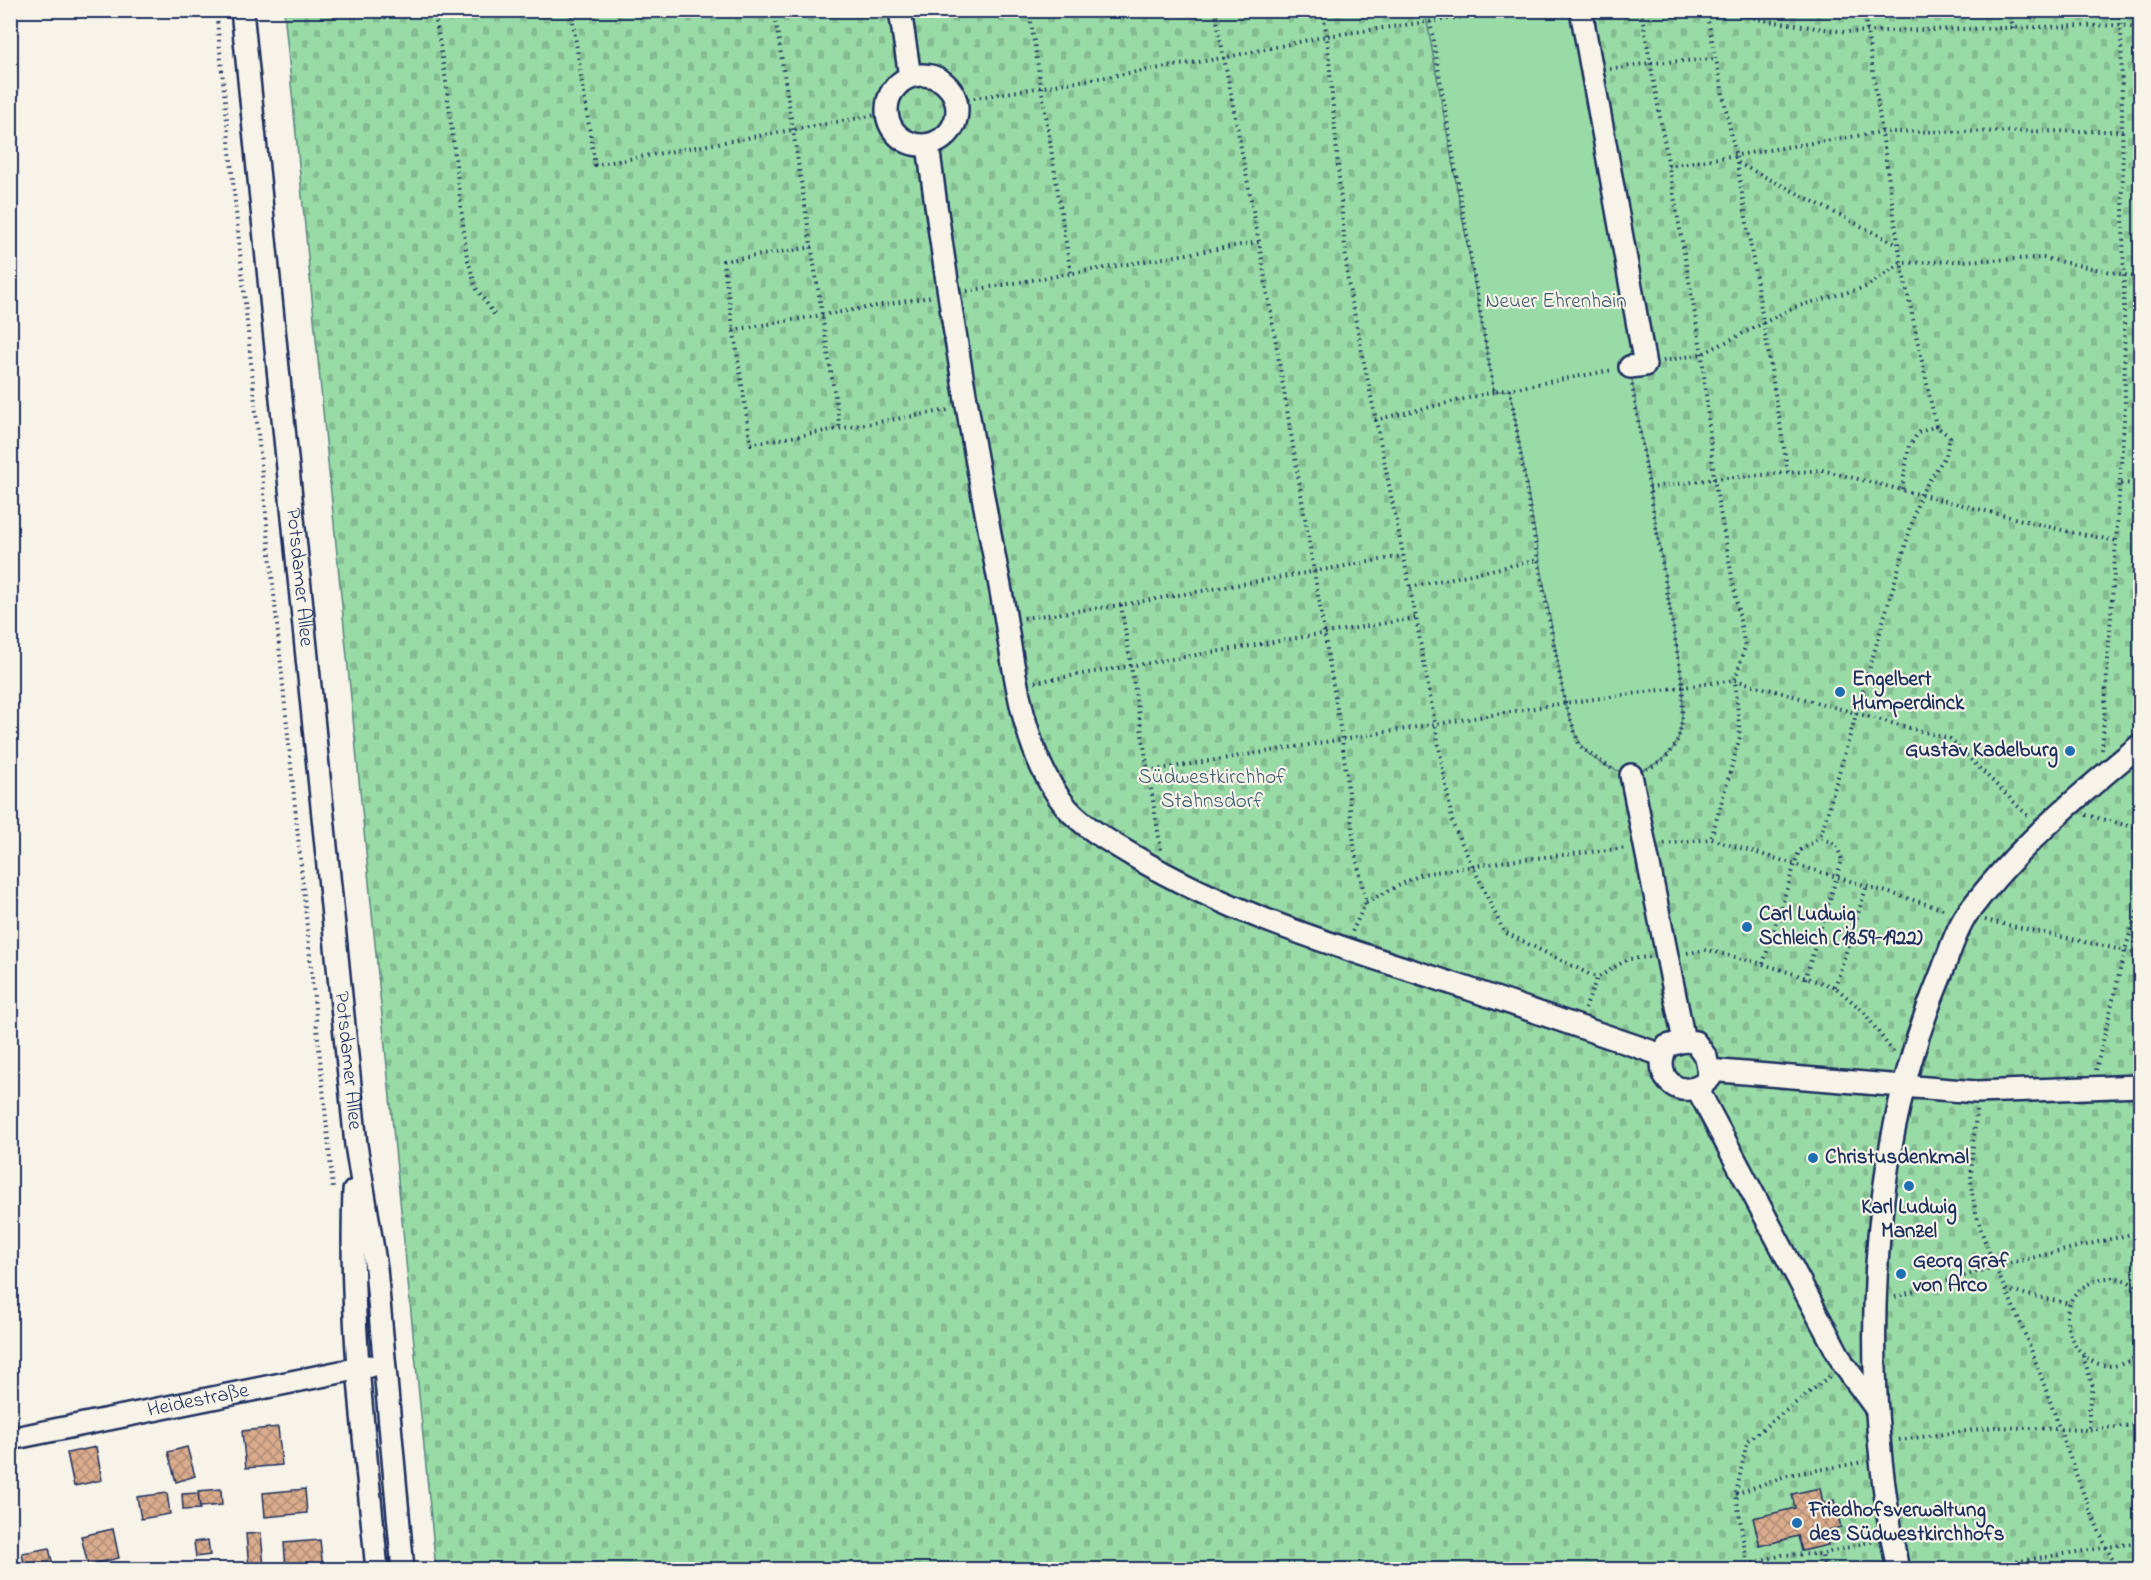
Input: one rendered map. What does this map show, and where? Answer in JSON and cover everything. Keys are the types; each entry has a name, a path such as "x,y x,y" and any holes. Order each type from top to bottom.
{"street":[{"name":"Potsdamer Allee","path":"242,10 356,1145 376,1268 386,1364 403,1569"},
{"path":"900,10 910,77"},
{"path":"1581,10 1637,366"},
{"path":"933,76 943,82 956,101 954,124 948,134 928,145 905,141 896,134 887,113 892,91 910,77 933,76"},
{"path":"928,145 947,295 965,407 1019,685 1032,741 1048,777 1068,808 1104,838 1165,876 1344,949 1662,1054"},
{"path":"1898,1569 1878,1451 1874,1303 1890,1155 1904,1080 1929,1006 1965,916 2042,830 2140,745"},
{"path":"1631,776 1684,1041"},
{"path":"1684,1041 1695,1042 1706,1057 1710,1078 1697,1088 1680,1089 1662,1072 1662,1054 1667,1046 1684,1041"},
{"path":"1708,1070 1904,1080 1976,1092 2140,1086"},
{"path":"1697,1088 1844,1365 1877,1410"},
{"name":"Potsdamer Allee","path":"356,1145 351,1259 377,1569"},
{"name":"Heidestraße","path":"10,1439 386,1364"}],"path":[{"path":"216,10 333,1192"},
{"path":"434,10 446,81 467,257 476,288 496,317"},
{"path":"571,10 595,165 887,113"},
{"path":"774,10 840,429"},
{"path":"1029,10 1044,88 1071,274"},
{"path":"1215,10 1259,242 1315,571 1342,739 1355,852 1366,902 1344,949"},
{"path":"1322,10 1327,36 1348,283 1410,587 1453,825 1503,932 1597,978"},
{"path":"1428,10 1494,392"},
{"path":"956,101 1223,58 1327,36 1512,10"},
{"path":"1641,10 1702,354 1714,479 1745,647 1736,680 1740,737 1711,839"},
{"path":"1706,10 1737,163 1788,472"},
{"path":"1731,10 1761,20 1845,32 2122,25 2140,28"},
{"path":"1763,964 1799,851 1820,838 1920,495 1946,455 1950,437 1936,426 1901,263 1864,10"},
{"path":"2010,10 2013,29"},
{"path":"2100,778 2125,406 2121,10"},
{"path":"1592,72 1650,63 1716,58"},
{"path":"1668,166 1881,132 2123,131"},
{"path":"1737,163 1898,244"},
{"path":"733,330 1259,242"},
{"path":"813,247 723,261 751,444 965,407"},
{"path":"1375,420 1494,392 1702,354 1795,307 1866,287 1901,263 2043,258 2140,278"},
{"path":"1510,389 1538,560 1565,703 1580,747 1600,763 1631,776 1653,766 1670,753 1681,735 1683,686 1649,488 1637,366"},
{"path":"1902,489 1909,446 1918,433 1936,426"},
{"path":"1649,488 1714,479 1822,470 2070,532 2117,541"},
{"path":"2121,483 2140,484"},
{"path":"1007,621 1121,605 1403,556"},
{"path":"1410,587 1538,560"},
{"path":"1121,605 1165,876"},
{"path":"1019,685 1416,618"},
{"path":"1148,771 1565,703 1736,680 1950,738 2042,830"},
{"path":"2064,809 2140,829"},
{"path":"1805,979 1842,860 1836,844 1820,838"},
{"path":"1366,902 1422,874 1472,866 1711,839 1965,916 2140,954"},
{"path":"1835,987 1867,885"},
{"path":"2092,1086 2125,950 2140,902"},
{"path":"1578,1027 1597,978 1628,959 1707,950 1763,964 1835,987 1863,1011 1904,1080"},
{"path":"1976,1092 1971,1189 1981,1236 2061,1427 2106,1546 2118,1569"},
{"path":"1874,1303 1994,1267 2140,1232"},
{"path":"2140,1290 2120,1278 2105,1278 2090,1282 2078,1291 2070,1304 2066,1319 2068,1333 2074,1345 2083,1356 2095,1363 2123,1364 2140,1353"},
{"path":"2005,1290 2070,1304"},
{"path":"2083,1356 2093,1387 2089,1407 2089,1430"},
{"path":"1844,1365 1747,1441 1736,1494 1747,1567 1782,1555 1822,1554 1891,1537"},
{"path":"1736,1494 1788,1475 1878,1451 1995,1427 2061,1427 2089,1430 2140,1424"},
{"path":"1963,1569 2140,1542"},
{"path":"1822,1554 1824,1569"}],"green space":[{"name":"Südwestkirchhof Stahnsdorf","path":"284,11 2140,11 2140,1569 436,1569"},
{"name":"Neuer Ehrenhain","path":"1425,11 1581,11 1645,365 1630,368 1683,686 1680,731 1671,751 1662,760 1631,775 1602,764 1585,750 1565,703 1510,390 1494,392"}],"building":[{"path":"278,1427 282,1465 246,1468 242,1431"},
{"path":"96,1447 102,1480 74,1486 67,1453"},
{"path":"187,1447 195,1476 176,1482 168,1452"},
{"name":"Friedhofsverwaltung des Südwestkirchhofs","path":"1820,1488 1823,1503 1834,1500 1841,1527 1824,1531 1828,1545 1802,1551 1798,1536 1760,1546 1753,1518 1795,1508 1792,1494"},
{"path":"221,1489 222,1505 200,1507 198,1491"},
{"path":"305,1489 307,1513 265,1517 263,1493"},
{"path":"167,1493 170,1514 141,1519 137,1497"},
{"path":"198,1493 200,1509 183,1510 182,1494"},
{"path":"113,1529 119,1558 88,1565 81,1536"},
{"path":"261,1533 264,1567 249,1568 246,1534"},
{"path":"208,1540 210,1555 196,1557 194,1542"},
{"path":"320,1540 323,1568 286,1570 284,1543"},
{"path":"49,1548 54,1570 25,1570 22,1553"}],"place":[{"name":"Engelbert Humperdinck","path":"1840,692"},
{"name":"Gustav Kadelburg","path":"2070,751"},
{"name":"Carl Ludwig Schleich (1859-1922)","path":"1747,927"},
{"name":"Christusdenkmal","path":"1813,1158"},
{"name":"Karl Ludwig Manzel","path":"1909,1186"},
{"name":"Georg Graf von Arco","path":"1901,1274"},
{"name":"Friedhofsverwaltung des Südwestkirchhofs","path":"1797,1523"}]}
